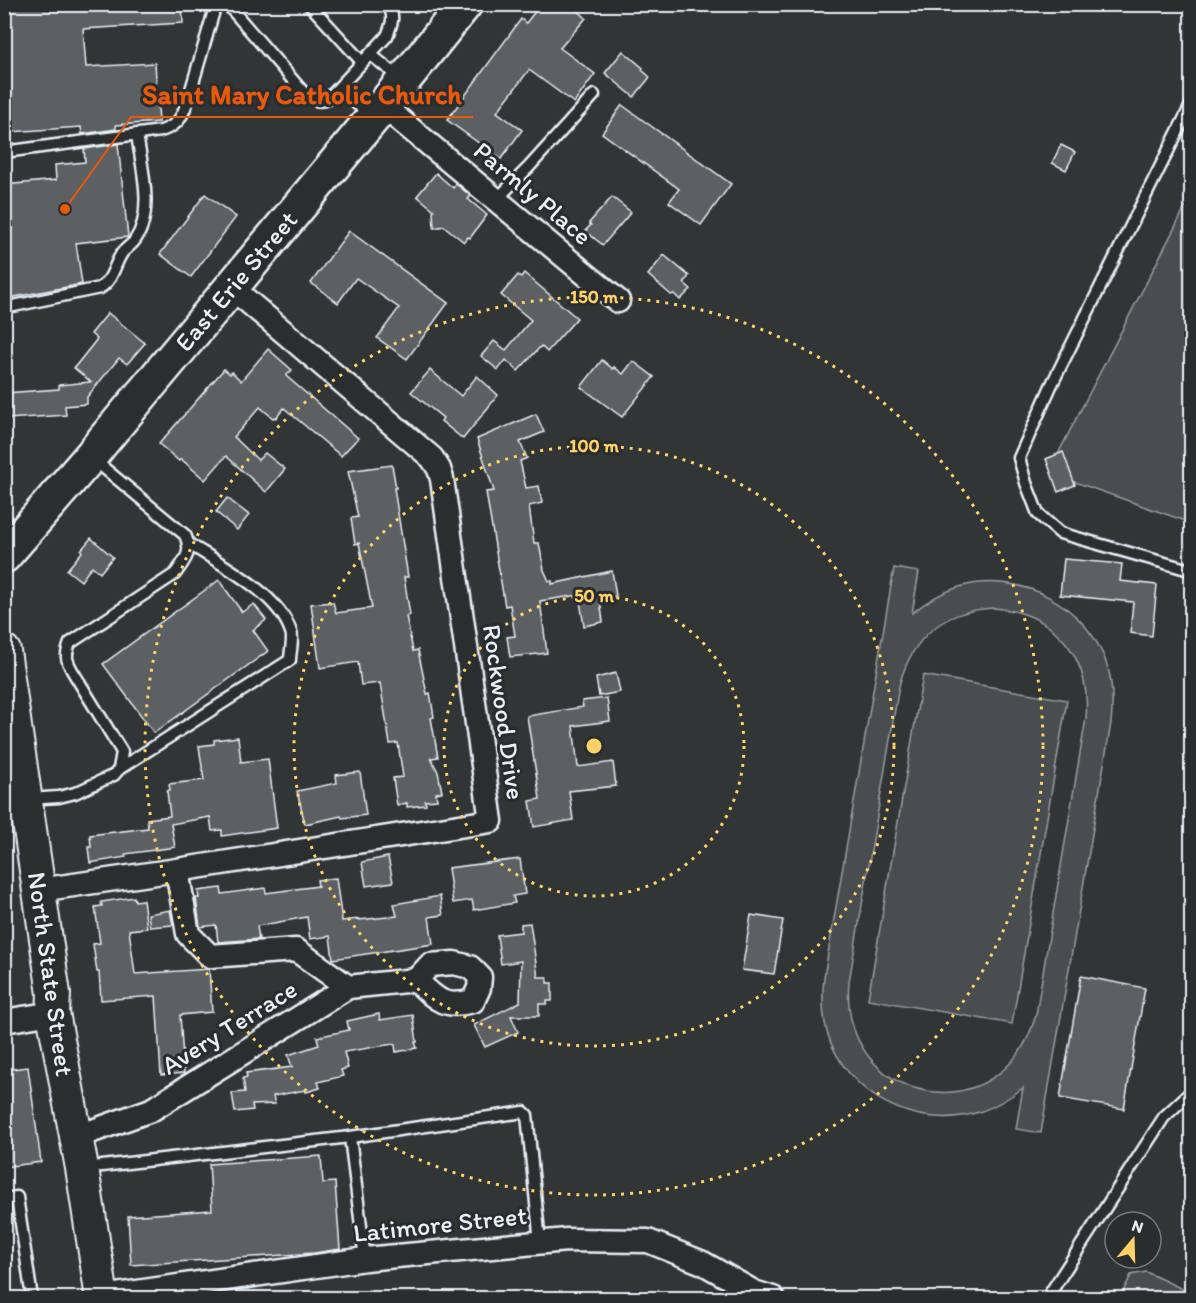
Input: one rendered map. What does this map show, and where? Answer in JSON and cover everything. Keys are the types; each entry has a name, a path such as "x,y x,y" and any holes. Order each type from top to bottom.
{"main road":[{"name":"East Erie Street","path":"4,556 90,457 465,4"},
{"name":"North State Street","path":"4,651 11,744 26,799 54,994 53,1013 82,1168 102,1298"}],"street":[{"name":"Parmly Place","path":"378,111 496,200 618,300"},
{"name":"Rockwood Drive","path":"39,890 491,821 439,469 432,458 231,286"},
{"path":"177,870 188,934 210,956 296,950 348,987"},
{"name":"Avery Terrace","path":"76,1137 151,1110 348,987 416,980"},
{"path":"4,1021 53,1013"},
{"name":"Latimore Street","path":"102,1298 365,1259 567,1240 648,1241 703,1263 754,1292 773,1299"}],"lane":[{"path":"4,152 161,131 174,126 184,112 216,4"},
{"path":"227,4 304,93 321,102 328,99 387,36 393,18 392,10 387,4"},
{"path":"309,4 366,58 404,80"},
{"path":"338,89 378,111"},
{"path":"496,200 594,95"},
{"path":"1191,103 1051,386 1019,458 1038,514 1060,533 1191,572"},
{"path":"4,308 106,285 123,252 136,239 144,219 146,197 137,134"},
{"path":"26,799 59,797 75,793 114,775 119,769 290,660 292,634 282,614 266,597 240,575 189,544 185,535 90,457"},
{"path":"119,769 122,752 73,672 67,661 66,651 70,643 175,574 186,559 189,544"},
{"path":"1047,1299 1164,1118 1191,1091"},
{"path":"82,1168 350,1137 524,1112 527,1115 540,1242"},
{"path":"350,1137 365,1259"},
{"path":"4,1199 17,1197 32,1299"}],"shaded area":[{"path":"1189,200 1191,201 1191,523 1069,480 1059,452"},
{"path":"894,568 919,572 912,613 944,592 980,583 1004,583 1027,588 1049,597 1085,626 1099,646 1110,675 1112,702 1111,723 1041,1133 1016,1129 1023,1088 991,1108 955,1117 931,1117 908,1112 886,1103 867,1090 850,1074 836,1054 827,1032 823,1005 824,977","holes":["994,608 1016,612 1052,629 1065,642 1075,658 1086,696 1086,718 1036,1014 1019,1053 992,1078 960,1091 927,1091 895,1080 869,1057 853,1025 849,982 899,686 912,653 933,629 945,621 976,610"]},
{"path":"923,675 1067,700 1012,1024 868,999"},
{"path":"1146,1272 1191,1293 1191,1298 1120,1298 1131,1275"}],"building":[{"path":"4,4 182,4 183,23 83,29 86,67 155,63 159,122 116,125 116,129 82,134 81,127 10,132 4,48"},
{"path":"541,4 571,4 586,18 560,48 595,74 574,103 529,70 497,112 522,130 501,159 447,120 521,19 526,23"},
{"path":"623,51 650,77 634,97 605,73"},
{"path":"622,105 731,184 701,225 669,202 679,189 602,133"},
{"path":"118,144 128,237 76,243 82,284 9,298 4,266 4,185 56,180 55,165 85,162 84,149"},
{"path":"1061,145 1075,152 1066,170 1052,163"},
{"path":"436,173 453,188 456,184 471,196 468,199 487,215 470,238 468,237 464,242 444,226 434,228 434,210 417,196"},
{"path":"205,194 236,217 191,277 160,254"},
{"path":"612,197 631,212 603,245 585,231 591,225 589,223"},
{"path":"349,231 448,303 407,359 377,338 399,308 356,278 338,303 311,283"},
{"path":"664,255 689,276 684,283 691,289 680,300 648,275"},
{"path":"524,273 577,318 547,352 541,346 518,371 506,360 498,370 481,356 494,341 506,350 531,320 501,295 518,275 521,277"},
{"path":"108,313 145,343 127,364 119,358 87,397 87,404 65,406 66,415 7,419 5,393 59,389 59,385 91,382 74,368 97,339 91,334"},
{"path":"268,349 292,370 286,376 358,438 341,456 284,408 276,418 273,418 260,407 234,437 258,460 265,453 285,469 266,492 226,456 205,480 159,444 224,369 230,374 232,372 241,381"},
{"path":"602,360 623,374 633,361 654,377 622,417 581,387"},
{"path":"430,370 461,396 477,376 498,395 463,439 441,421 443,418 411,392"},
{"path":"536,414 544,432 520,442 527,458 520,461 526,488 539,486 542,503 529,506 534,543 539,543 544,570 552,584 612,571 616,596 600,599 603,622 584,626 579,595 540,601 547,653 510,657 507,637 515,636 510,605 505,606 486,492 494,491 477,439"},
{"path":"1063,452 1075,485 1058,492 1046,459"},
{"path":"392,465 408,577 404,577 410,615 406,616 413,651 418,650 427,694 430,693 434,717 431,718 438,757 431,758 438,772 442,792 436,793 437,800 425,801 426,805 407,807 407,803 397,805 393,778 403,777 398,743 390,744 380,683 361,685 358,662 320,668 311,604 333,602 336,613 372,608 359,543 355,544 351,518 358,517 348,471"},
{"path":"227,498 249,515 237,530 216,512"},
{"path":"91,538 113,557 100,573 92,566 81,581 67,570"},
{"path":"1064,559 1122,564 1120,581 1157,585 1152,636 1130,633 1133,602 1060,595"},
{"path":"219,580 242,612 254,604 266,620 253,630 268,651 154,733 103,664"},
{"path":"616,673 620,692 599,696 596,678"},
{"path":"607,698 610,721 573,726 578,767 613,762 616,786 569,791 573,820 534,827 530,801 540,799 527,716 583,707 582,701"},
{"path":"238,737 241,762 268,759 277,828 222,836 222,830 212,831 210,817 171,824 175,847 125,854 126,857 90,863 88,847 91,847 90,835 148,828 147,819 170,816 167,791 170,790 169,784 204,780 199,746 214,744 214,740"},
{"path":"360,772 366,815 342,818 341,816 305,824 297,791 337,783 336,775"},
{"path":"388,857 393,882 366,886 362,862"},
{"path":"520,859 525,894 513,896 515,903 474,910 472,900 453,903 448,868"},
{"path":"336,878 342,921 397,916 394,904 440,896 443,915 429,917 433,944 333,959 330,936 310,939 307,917 257,926 259,939 218,942 216,925 200,927 196,898 199,898 198,891 221,888 222,894 265,888 266,893 318,886 317,880"},
{"path":"134,897 135,901 143,900 147,928 129,930 135,974 209,969 212,1012 180,1015 184,1073 161,1075 156,996 101,1000 99,972 97,972 93,944 100,943 95,907 102,906 101,902"},
{"path":"170,910 173,925 150,927 148,914"},
{"path":"751,915 783,920 774,974 742,970"},
{"path":"530,923 538,977 547,977 547,983 552,983 552,1001 539,1004 539,1016 511,1016 518,1032 485,1047 474,1025 520,1002 521,961 501,964 497,935 521,932 521,924"},
{"path":"1081,976 1145,988 1124,1109 1060,1098"},
{"path":"379,1014 380,1020 413,1015 417,1048 396,1052 393,1044 344,1052 348,1068 341,1070 343,1076 318,1082 320,1088 306,1092 305,1090 273,1096 275,1104 252,1105 253,1110 235,1112 232,1093 245,1092 243,1078 247,1077 246,1073 292,1067 288,1055 319,1045 317,1037 349,1030 347,1021"},
{"path":"28,1067 41,1162 4,1167 4,1070"},
{"path":"321,1156 323,1183 335,1182 340,1249 314,1253 131,1265 128,1216 212,1210 209,1164"}],"place":[{"name":"Saint Mary Catholic Church","path":"65,209"}]}
